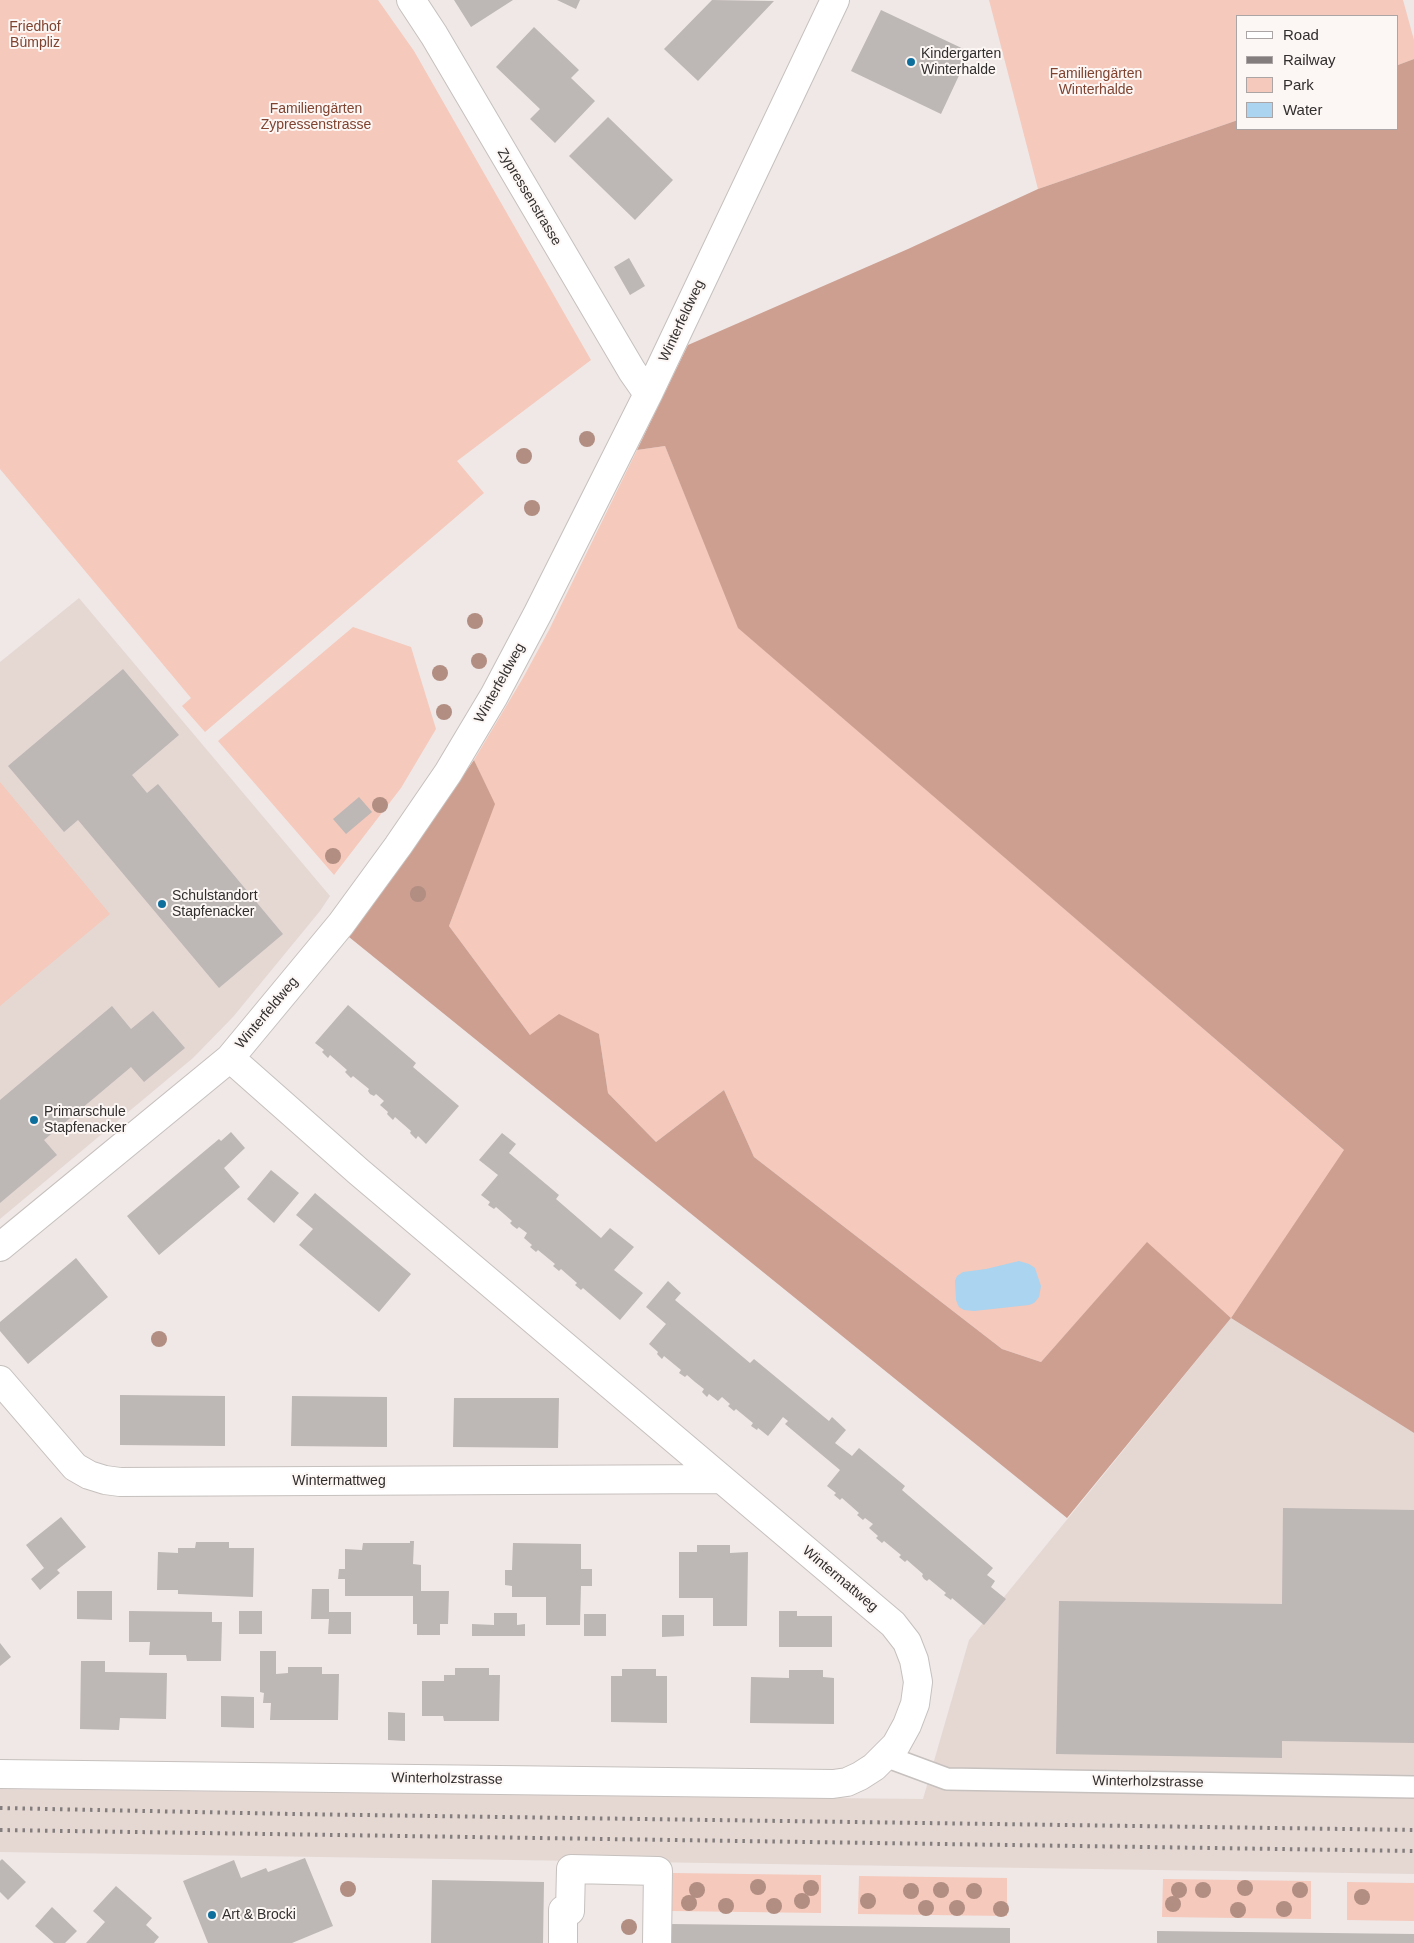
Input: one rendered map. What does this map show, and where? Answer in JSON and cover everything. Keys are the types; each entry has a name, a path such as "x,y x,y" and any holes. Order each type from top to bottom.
{"street":[{"name":"Zypressenstrasse","path":"411,0 434,35 632,371 648,394"},
{"name":"Winterfeldweg","path":"0,1247 230,1058 341,924 448,773 494,696 538,613 648,394 835,0"},
{"name":"Wintermattweg","path":"230,1058 366,1179 893,1624 906,1642 914,1660 918,1682 915,1704"},
{"name":"Wintermattweg","path":"0,1380 75,1467 89,1475 105,1480 140,1482 722,1479"},
{"name":"Winterholzstrasse","path":"0,1774 832,1784 847,1782 860,1776 886,1756 896,1745 908,1725 915,1704"},
{"path":"563,1943 563,1910 570,1910 571,1869 658,1871 657,1943"}],"lane":[{"name":"Winterholzstrasse","path":"886,1756 947,1779 1414,1787"}],"shaded area":[{"path":"1414,59 1414,1433 1231,1318 1344,1150 738,628 665,446 637,450 688,345 908,249 1038,189 1236,121 1236,130 1399,130 1399,65"},
{"name":"Schulstandort Stapfenacker","path":"79,598 330,896 320,911 233,1017 193,1058 0,1219 0,662"},
{"path":"474,760 495,804 449,926 530,1035 559,1014 599,1034 608,1093 656,1142 724,1090 754,1157 1002,1349 1041,1362 1147,1242 1231,1318 1067,1518 349,937"},
{"path":"1231,1318 1414,1433 1414,1874 0,1852 0,1789 923,1799 969,1640"}],"green space":[{"path":"0,0 378,0 414,51 591,360 457,461 484,493 205,732 182,706 191,698 0,469"},
{"name":"Familiengärten Winterhalde","path":"989,0 1403,0 1414,40 1414,59 1399,65 1399,15 1236,15 1236,121 1038,189"},
{"path":"665,446 739,628 1345,1151 1231,1318 1147,1243 1041,1362 1002,1349 754,1157 724,1090 656,1142 608,1093 599,1034 530,1035 449,926 494,804 474,760 549,630 637,450"},
{"path":"353,627 411,647 436,729 401,788 334,875 218,741"},
{"path":"0,782 110,914 0,1006"},
{"path":"673,1873 821,1875 821,1913 672,1911"},
{"path":"859,1876 1007,1878 1007,1916 858,1914"},
{"path":"1163,1879 1311,1881 1311,1919 1162,1917"},
{"path":"1347,1882 1414,1883 1414,1921 1347,1920"}],"water":[{"path":"1019,1261 1035,1268 1041,1286 1039,1297 1034,1303 974,1311 964,1310 959,1307 956,1300 955,1281 957,1276 963,1272"}],"building":[{"path":"454,0 513,0 471,27"},
{"path":"557,0 580,0 576,9"},
{"path":"712,0 774,1 698,81 664,49"},
{"name":"Kindergarten Winterhalde","path":"881,10 970,52 941,114 851,71"},
{"path":"534,27 579,70 571,78 595,101 555,143 530,119 540,109 496,67"},
{"path":"608,117 673,180 635,220 569,156"},
{"path":"629,258 645,286 630,295 614,267"},
{"path":"123,669 179,735 132,775 147,793 158,784 283,934 219,988 78,820 64,832 8,766"},
{"path":"359,797 372,812 346,834 333,819"},
{"path":"348,1005 416,1063 413,1067 459,1106 426,1144 418,1136 416,1139 410,1133 411,1131 395,1117 393,1120 380,1105 384,1101 376,1094 374,1096 370,1094 369,1089 353,1076 351,1078 345,1072 347,1070 330,1055 328,1058 322,1052 324,1050 315,1043"},
{"name":"Primarschule Stapfenacker","path":"112,1006 131,1029 153,1011 185,1048 144,1082 131,1067 44,1140 57,1155 0,1203 0,1100"},
{"path":"231,1132 245,1148 224,1168 240,1187 159,1255 127,1216 219,1139 221,1141"},
{"path":"502,1133 516,1144 509,1153 559,1195 556,1199 601,1238 610,1228 634,1247 614,1270 643,1293 620,1320 583,1288 581,1290 575,1285 577,1283 561,1269 559,1271 553,1266 555,1264 538,1250 536,1252 530,1247 532,1245 524,1238 527,1233 519,1227 517,1229 513,1226 510,1223 512,1221 496,1207 494,1209 488,1205 490,1202 481,1195 498,1175 479,1160"},
{"path":"271,1170 299,1193 274,1223 247,1199"},
{"path":"315,1193 411,1274 379,1312 299,1245 313,1229 296,1215"},
{"path":"76,1258 108,1297 28,1364 0,1331 0,1322"},
{"path":"668,1281 681,1293 675,1300 750,1363 754,1359 829,1421 832,1417 846,1430 835,1443 852,1456 859,1448 905,1486 902,1490 993,1568 987,1575 995,1581 991,1587 1006,1599 984,1625 952,1598 951,1600 944,1595 946,1593 929,1579 927,1581 924,1579 923,1574 907,1560 905,1562 899,1557 901,1555 884,1541 882,1543 876,1538 878,1536 869,1528 873,1524 865,1518 863,1520 857,1515 859,1513 842,1498 840,1500 834,1495 836,1493 827,1486 840,1470 785,1424 788,1421 783,1417 768,1436 758,1428 757,1430 751,1426 753,1423 736,1409 734,1411 728,1406 730,1404 722,1397 718,1401 709,1394 707,1397 702,1392 704,1389 687,1375 685,1377 679,1373 681,1370 664,1356 662,1359 657,1354 658,1352 649,1344 666,1324 646,1307"},
{"path":"120,1395 225,1396 225,1446 120,1445"},
{"path":"292,1396 387,1397 387,1447 291,1446"},
{"path":"454,1398 559,1398 558,1448 453,1447"},
{"path":"1283,1508 1414,1510 1414,1743 1282,1741 1282,1758 1056,1754 1059,1601 1282,1604"},
{"path":"61,1517 86,1547 57,1570 60,1573 40,1590 31,1579 44,1568 26,1545"},
{"path":"410,1541 414,1541 413,1564 421,1565 421,1591 449,1591 448,1624 440,1624 440,1635 417,1635 417,1624 413,1624 413,1596 345,1596 345,1579 338,1579 339,1569 345,1569 345,1549 362,1550 363,1543 410,1543"},
{"path":"196,1542 229,1542 229,1548 254,1548 253,1597 178,1594 178,1590 157,1590 158,1552 178,1553 178,1548 195,1548"},
{"path":"513,1543 581,1544 581,1569 592,1569 592,1586 581,1586 580,1625 546,1625 546,1597 512,1597 512,1586 505,1585 505,1570 512,1570"},
{"path":"697,1545 730,1545 730,1553 748,1552 747,1626 713,1626 713,1598 679,1598 679,1552 697,1552"},
{"path":"312,1589 329,1589 329,1612 351,1612 351,1634 328,1634 329,1619 311,1619"},
{"path":"77,1591 112,1591 112,1620 77,1619"},
{"path":"129,1611 212,1612 212,1622 222,1622 221,1661 187,1661 186,1655 149,1655 150,1642 129,1642"},
{"path":"239,1611 262,1611 262,1634 239,1634"},
{"path":"779,1611 797,1611 797,1616 832,1616 832,1647 779,1647"},
{"path":"494,1613 517,1613 517,1625 525,1624 525,1636 472,1636 472,1624 494,1625"},
{"path":"584,1614 606,1614 606,1636 584,1636"},
{"path":"662,1615 684,1615 684,1636 662,1637"},
{"path":"0,1643 11,1657 0,1666"},
{"path":"260,1651 276,1651 276,1674 288,1673 288,1667 322,1667 322,1674 339,1674 338,1720 270,1720 271,1703 263,1703 264,1693 260,1692"},
{"path":"81,1661 105,1661 105,1672 167,1673 166,1719 120,1718 119,1730 80,1729"},
{"path":"455,1668 489,1668 489,1675 500,1675 499,1721 444,1721 443,1716 422,1716 422,1681 444,1681 444,1675 455,1675"},
{"path":"622,1669 656,1669 656,1676 667,1676 667,1723 611,1722 611,1676 622,1676"},
{"path":"789,1670 823,1670 823,1677 834,1678 834,1724 750,1723 751,1677 789,1678"},
{"path":"221,1696 254,1697 254,1728 221,1727"},
{"path":"388,1712 405,1713 405,1741 388,1740"},
{"path":"305,1858 333,1926 292,1943 208,1943 183,1881 234,1860 241,1878 266,1868 268,1872"},
{"path":"2,1859 26,1882 8,1900 0,1892 0,1861"},
{"path":"432,1880 544,1882 543,1943 431,1943"},
{"path":"116,1886 152,1918 146,1925 159,1937 154,1943 86,1943 105,1922 93,1911"},
{"path":"52,1907 77,1931 65,1943 54,1943 35,1926"},
{"path":"670,1924 1010,1928 1010,1943 670,1943"},
{"path":"1157,1931 1414,1934 1414,1943 1157,1943"}],"railway":[{"path":"0,1808 1414,1830"},
{"path":"0,1830 1414,1851"}],"place":[{"name":"Kindergarten Winterhalde","path":"911,62"},
{"name":"Schulstandort Stapfenacker","path":"162,904"},
{"name":"Primarschule Stapfenacker","path":"34,1120"},
{"name":"Art & Brocki","path":"212,1915"}],"park label":[{"name":"Friedhof Bümpliz","path":"35,36"},
{"name":"Familiengärten Zypressenstrasse","path":"316,118"}]}
